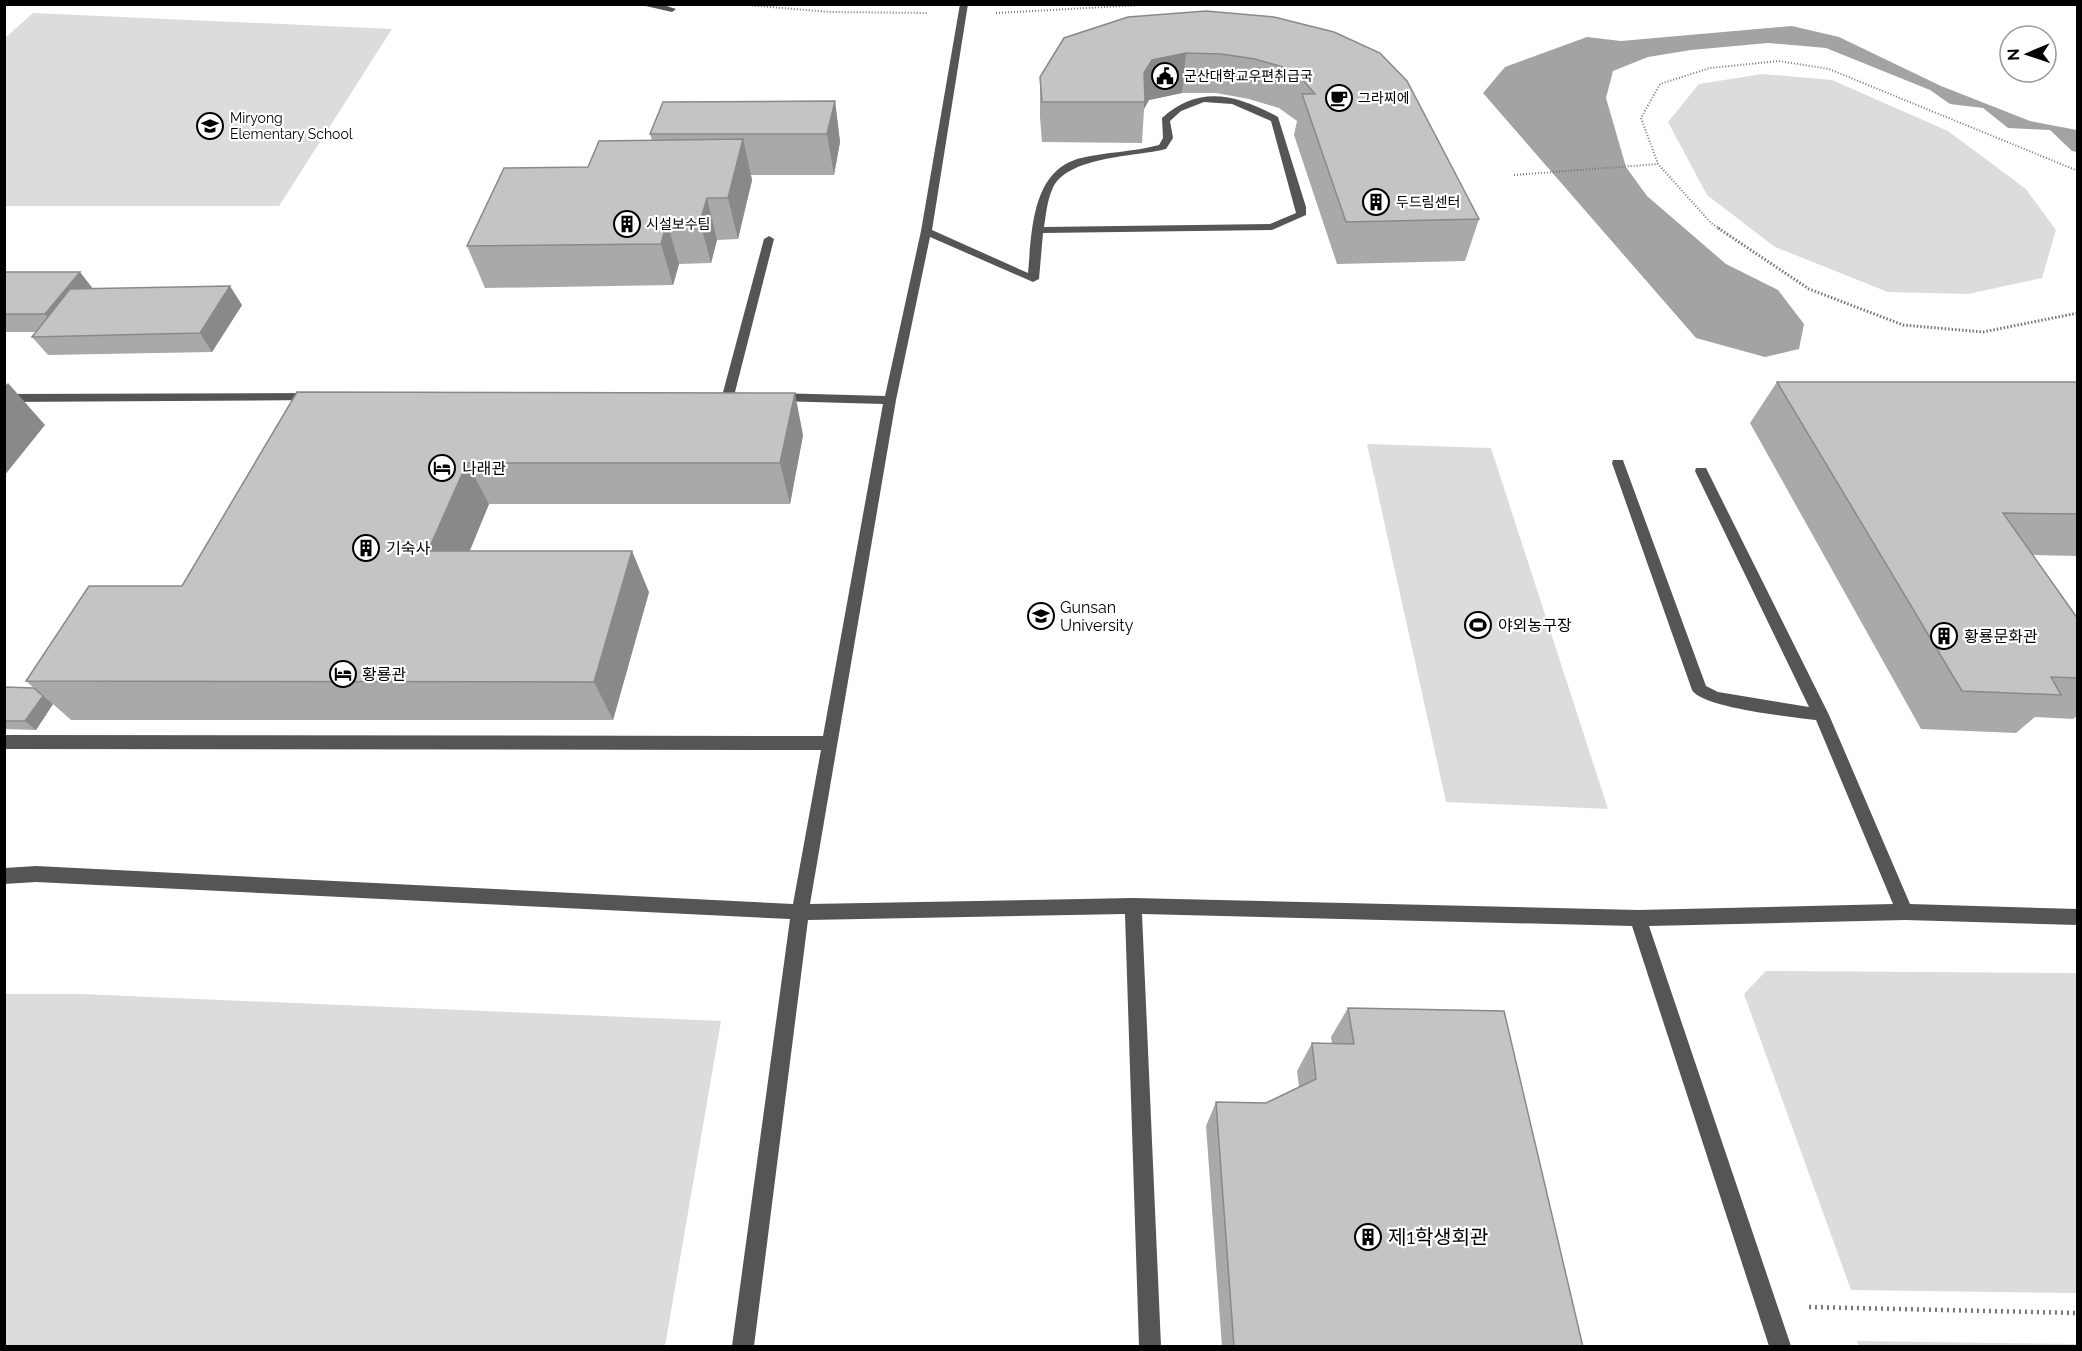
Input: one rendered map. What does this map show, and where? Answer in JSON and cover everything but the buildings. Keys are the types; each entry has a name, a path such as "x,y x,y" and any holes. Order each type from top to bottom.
{"lane":[{"path":"641,4 672,9"},
{"path":"743,1347 801,912 890,400 926,231 963,4"},
{"path":"926,231 1033,279 1038,230 1047,188 1061,172 1081,161 1163,147 1168,138 1165,120 1175,109 1194,100 1217,99 1248,104 1275,119 1301,207 1301,215 1272,227 1038,230"},
{"path":"728,396 769,239"},
{"path":"4,398 325,397"},
{"path":"763,397 890,400"},
{"path":"1618,463 1700,690 1715,698 1821,715"},
{"path":"1701,471 1821,715 1905,912"},
{"path":"4,742 830,743"},
{"path":"4,876 36,874 801,912 1133,906 1638,918 1905,912 2078,917"},
{"path":"1133,906 1150,1347"},
{"path":"1638,918 1780,1347"}],"path":[{"path":"2078,171 1829,69 1779,61 1710,68 1659,84 1641,118 1658,164 1711,223 1809,289 1903,325 1983,332 2078,314"},
{"path":"1514,175 1658,164"},
{"path":"1766,1306 2078,1312"}],"shaded area":[{"name":"Miryong Elementary School","path":"33,13 392,29 279,206 5,206 5,38"},
{"path":"1792,26 1839,37 1941,86 2030,121 2077,130 2077,152 2072,151 2050,130 2008,128 1983,108 1950,104 1930,90 1826,48 1768,43 1691,50 1648,57 1613,71 1606,98 1626,167 1647,196 1726,264 1778,290 1804,324 1799,349 1765,357 1696,338 1483,93 1505,67 1587,37 1621,41"},
{"path":"1762,74 1832,80 1948,131 2026,189 2056,230 2042,278 1968,294 1888,292 1775,247 1707,195 1668,122 1699,84"},
{"name":"야외농구장","path":"1367,444 1491,448 1608,809 1446,802"},
{"path":"1766,971 2077,973 2077,1293 1851,1290 1744,994"},
{"path":"4,994 81,994 721,1021 665,1346 5,1346"},
{"path":"1857,1341 2077,1344 2078,1346 1859,1346"}],"place":[{"name":"군산대학교우편취급국","path":"1165,76"},
{"name":"그라찌에","path":"1339,98"},
{"name":"Miryong Elementary School","path":"210,126"},
{"name":"두드림센터","path":"1376,202"},
{"name":"시설보수팀","path":"627,224"},
{"name":"나래관","path":"442,468"},
{"name":"기숙사","path":"366,548"},
{"name":"Gunsan University","path":"1041,616"},
{"name":"야외농구장","path":"1478,625"},
{"name":"황룡문화관","path":"1944,636"},
{"name":"황룡관","path":"343,674"},
{"name":"제1학생회관","path":"1368,1237"}]}
